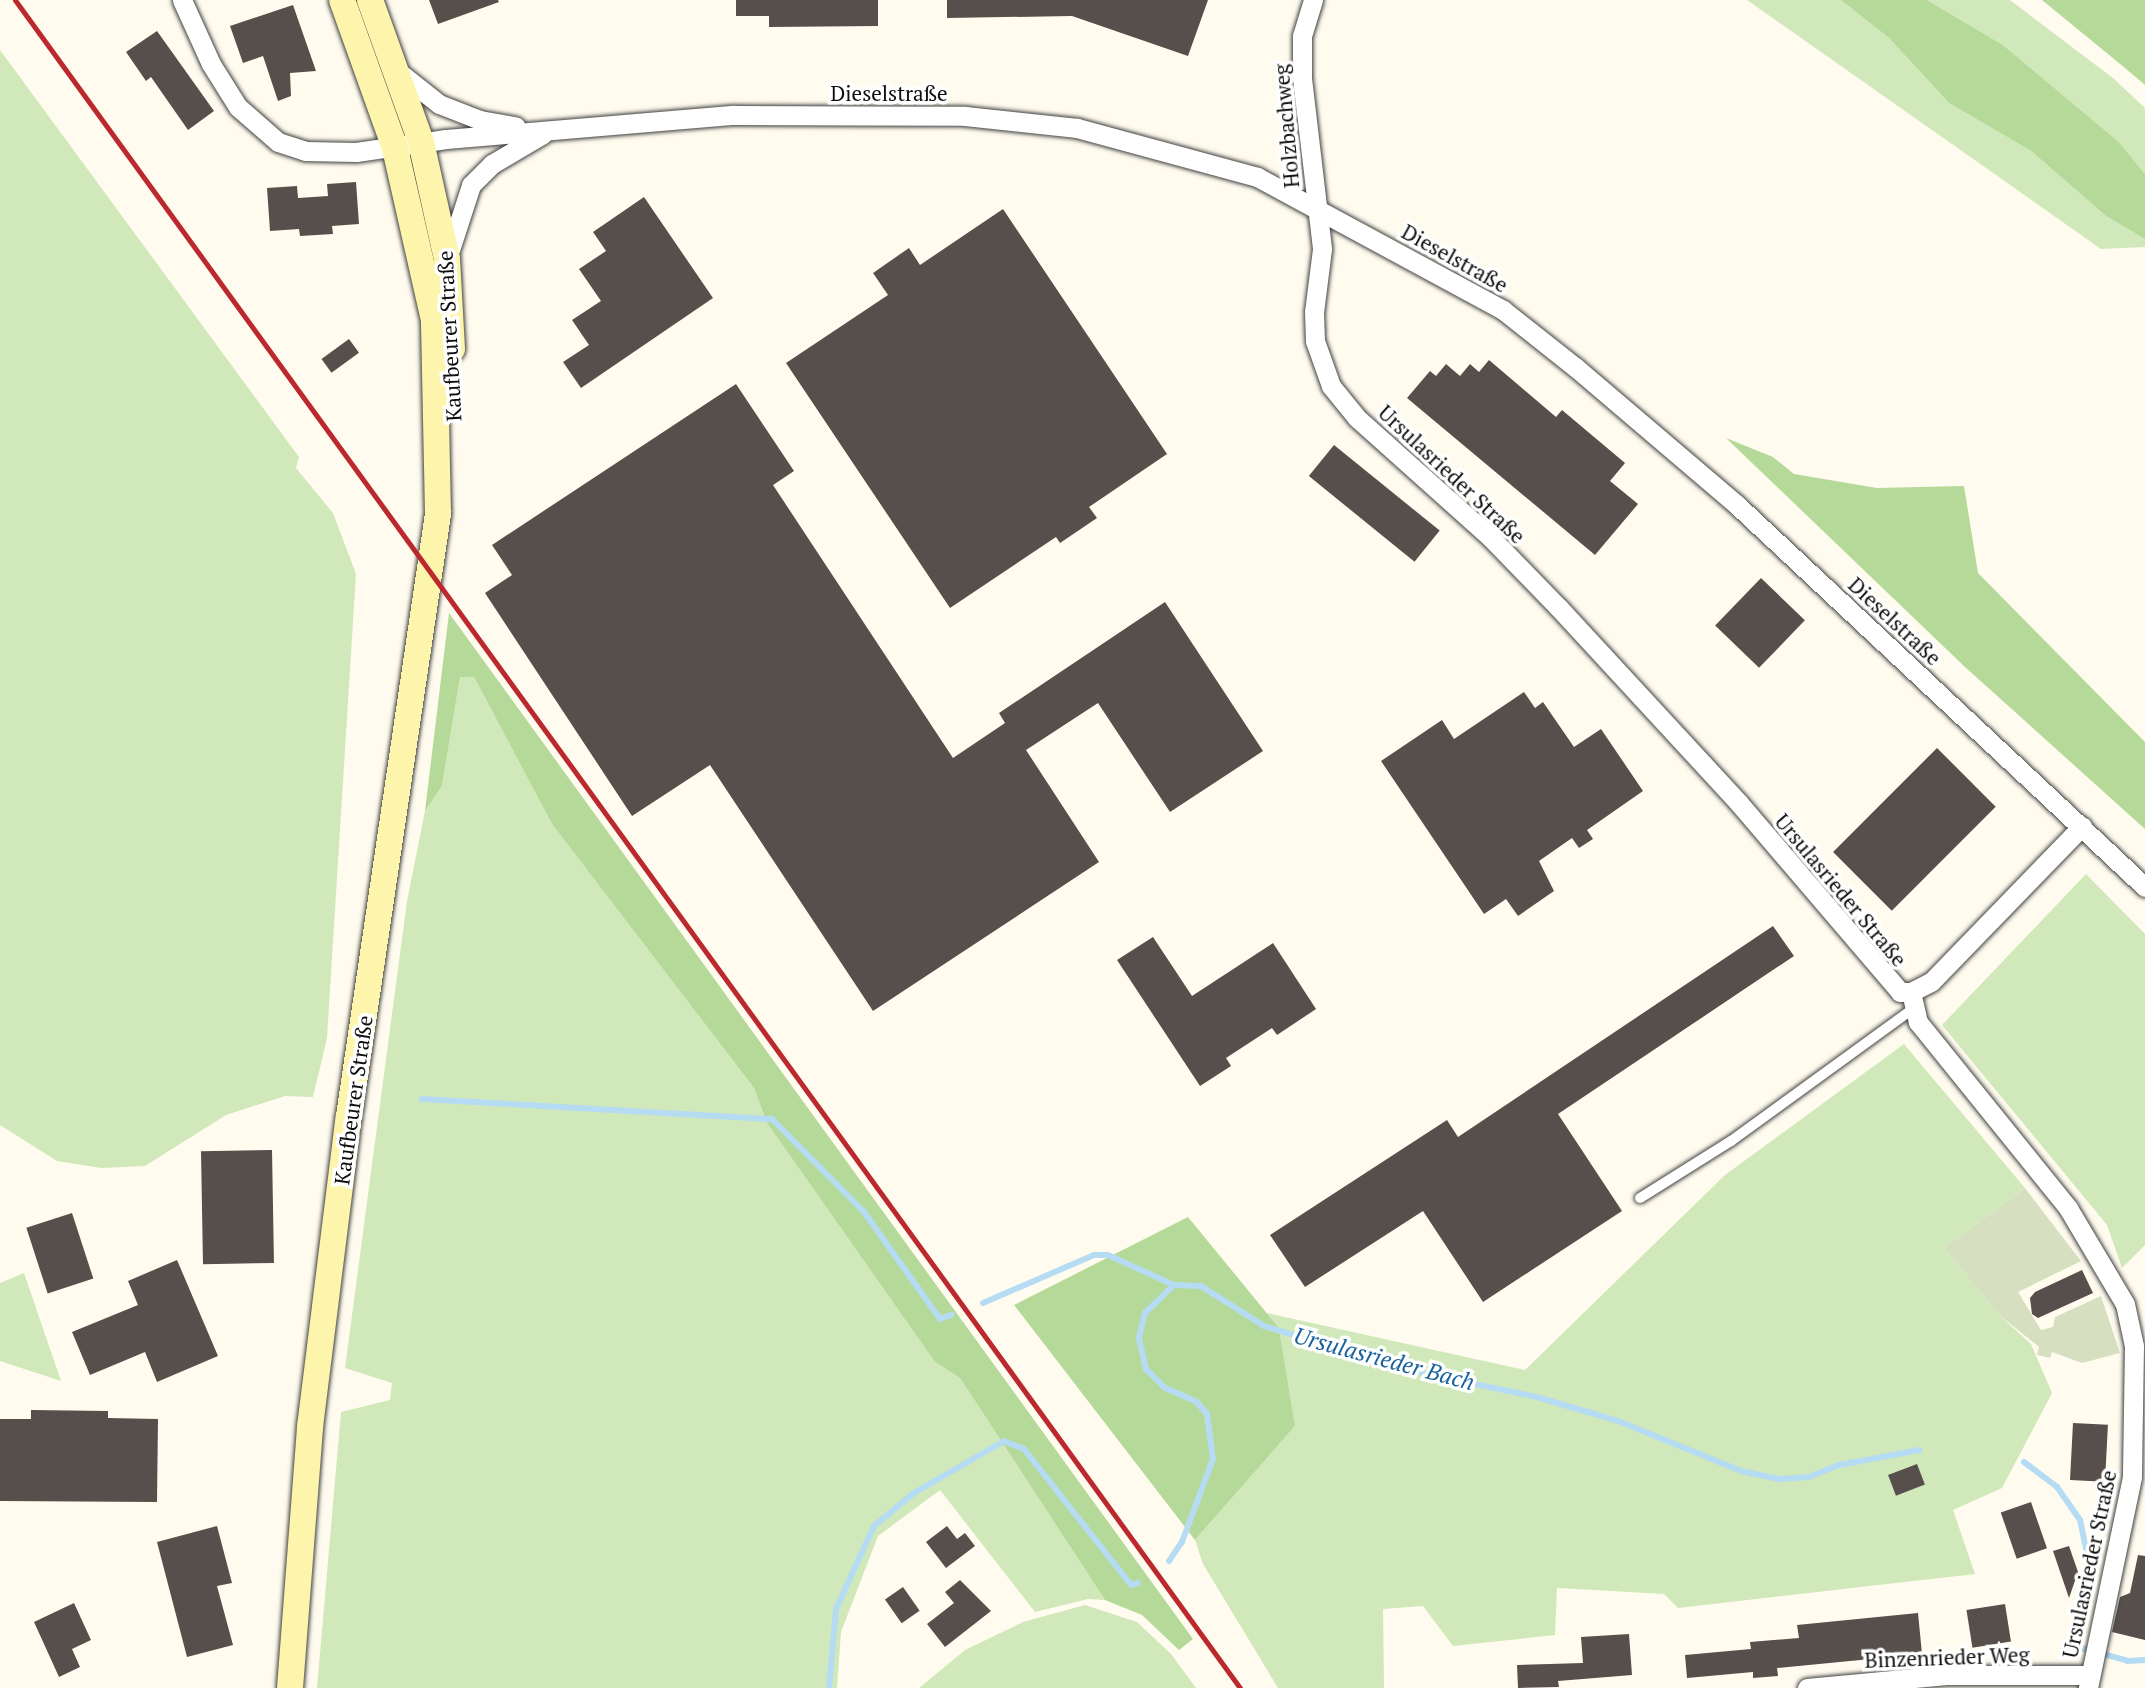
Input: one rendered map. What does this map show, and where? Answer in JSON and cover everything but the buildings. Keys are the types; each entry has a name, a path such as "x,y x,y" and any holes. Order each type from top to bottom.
{"main road":[{"name":"Kaufbeurer Straße","path":"342,0 395,148 434,320 438,514"},
{"name":"Kaufbeurer Straße","path":"290,1688 313,1405 349,1116 438,514 454,439 447,259 421,142 370,0"}],"street":[{"name":"Dieselstraße","path":"182,0 211,64 239,107 278,142 332,154 395,148 421,142 734,115 1021,120 1077,128 1257,177 1503,310 1585,375 1673,447 2145,887"},
{"name":"Holzbachweg","path":"1313,0 1302,36 1302,78 1317,208"},
{"name":"Dieselstraße","path":"396,69 418,90 454,111 480,120 547,131"},
{"name":"Dieselstraße","path":"447,259 471,185 492,164 547,131"},
{"name":"Ursulasrieder Straße","path":"1317,208 1322,249 1314,312 1315,341 1331,386 1357,418 1490,537 1738,802 1891,986 1912,1000 1918,1023 2068,1208 2103,1261 2125,1304 2140,1383 2132,1477 2092,1666"},
{"path":"1912,1000 2082,826"},
{"name":"Binzenrieder Weg","path":"1807,1688 1946,1675 2092,1666"}],"lane":[{"path":"1640,1198 1731,1141 1912,1000"}],"green space":[{"path":"1747,0 1841,0 1889,38 1949,103 2031,151 2106,216 2145,239 2145,247 2101,249"},
{"path":"1841,0 1927,0 2003,45 2119,142 2145,174 2145,239 2106,216 2031,151 1949,103 1889,38"},
{"path":"1927,0 2010,0 2113,78 2145,108 2145,174 2119,142 2003,45"},
{"path":"2042,0 2145,0 2145,85 2125,68"},
{"path":"0,50 299,457 296,468 333,513 356,574 327,1038 313,1097 285,1096 226,1115 145,1166 101,1168 57,1161 0,1125"},
{"path":"1726,438 1773,457 1794,474 1877,488 1964,486 1978,573 2145,742 2145,829 1965,667"},
{"path":"449,613 1193,1639 1179,1650 1142,1615 1105,1600 960,1378 935,1362 767,1123 754,1088 552,824 474,677 460,677 442,786 425,811"},
{"path":"460,676 474,677 552,824 754,1088 767,1123 935,1362 960,1378 1105,1600 1088,1599 1035,1612 940,1490 878,1536 841,1632 837,1688 317,1688 341,1412 390,1400 392,1383 345,1368 407,901 425,811 442,786"},
{"path":"2086,874 2145,934 2145,1245 2122,1268 2107,1225 1942,1025"},
{"path":"1904,1044 2025,1188 1944,1248 1998,1314 2031,1344 2052,1393 2002,1488 1953,1510 1975,1574 1678,1608 1664,1594 1557,1588 1555,1635 1453,1646 1423,1606 1383,1609 1384,1688 1278,1688 1203,1564 1195,1540 1295,1426 1279,1328 1267,1313 1525,1370 1725,1175"},
{"path":"2025,1188 2081,1261 2018,1292 2041,1330 2053,1327 2055,1317 2101,1296 2120,1353 2082,1363 2052,1352 2050,1358 2037,1355 2039,1347 1998,1314 1944,1248"},
{"path":"1188,1217 1279,1328 1295,1426 1195,1540 1014,1305"},
{"path":"24,1273 61,1381 0,1361 0,1283"},
{"path":"1085,1605 1137,1622 1171,1654 1196,1688 919,1688 965,1650 1023,1622"}],"waterway":[{"path":"422,1099 772,1119 864,1212 940,1319 951,1315"},
{"path":"983,1303 1094,1255 1108,1255 1174,1285"},
{"name":"Ursulasrieder Bach","path":"1169,1561 1182,1542 1213,1459 1207,1414 1197,1402 1165,1388 1146,1369 1139,1338 1145,1313 1174,1285 1201,1286 1264,1326 1405,1369 1537,1397 1618,1421 1741,1471 1780,1479 1809,1477 1839,1465 1920,1450"},
{"name":"Ursulasrieder Bach","path":"829,1688 836,1609 874,1526 914,1493 1004,1441 1024,1449 1131,1585 1138,1583"},
{"name":"Ursulasrieder Bach","path":"2024,1462 2057,1487 2080,1520 2088,1557 2074,1638 2078,1647 2128,1661 2145,1660"}],"railway":[{"path":"15,0 1240,1688"}]}
